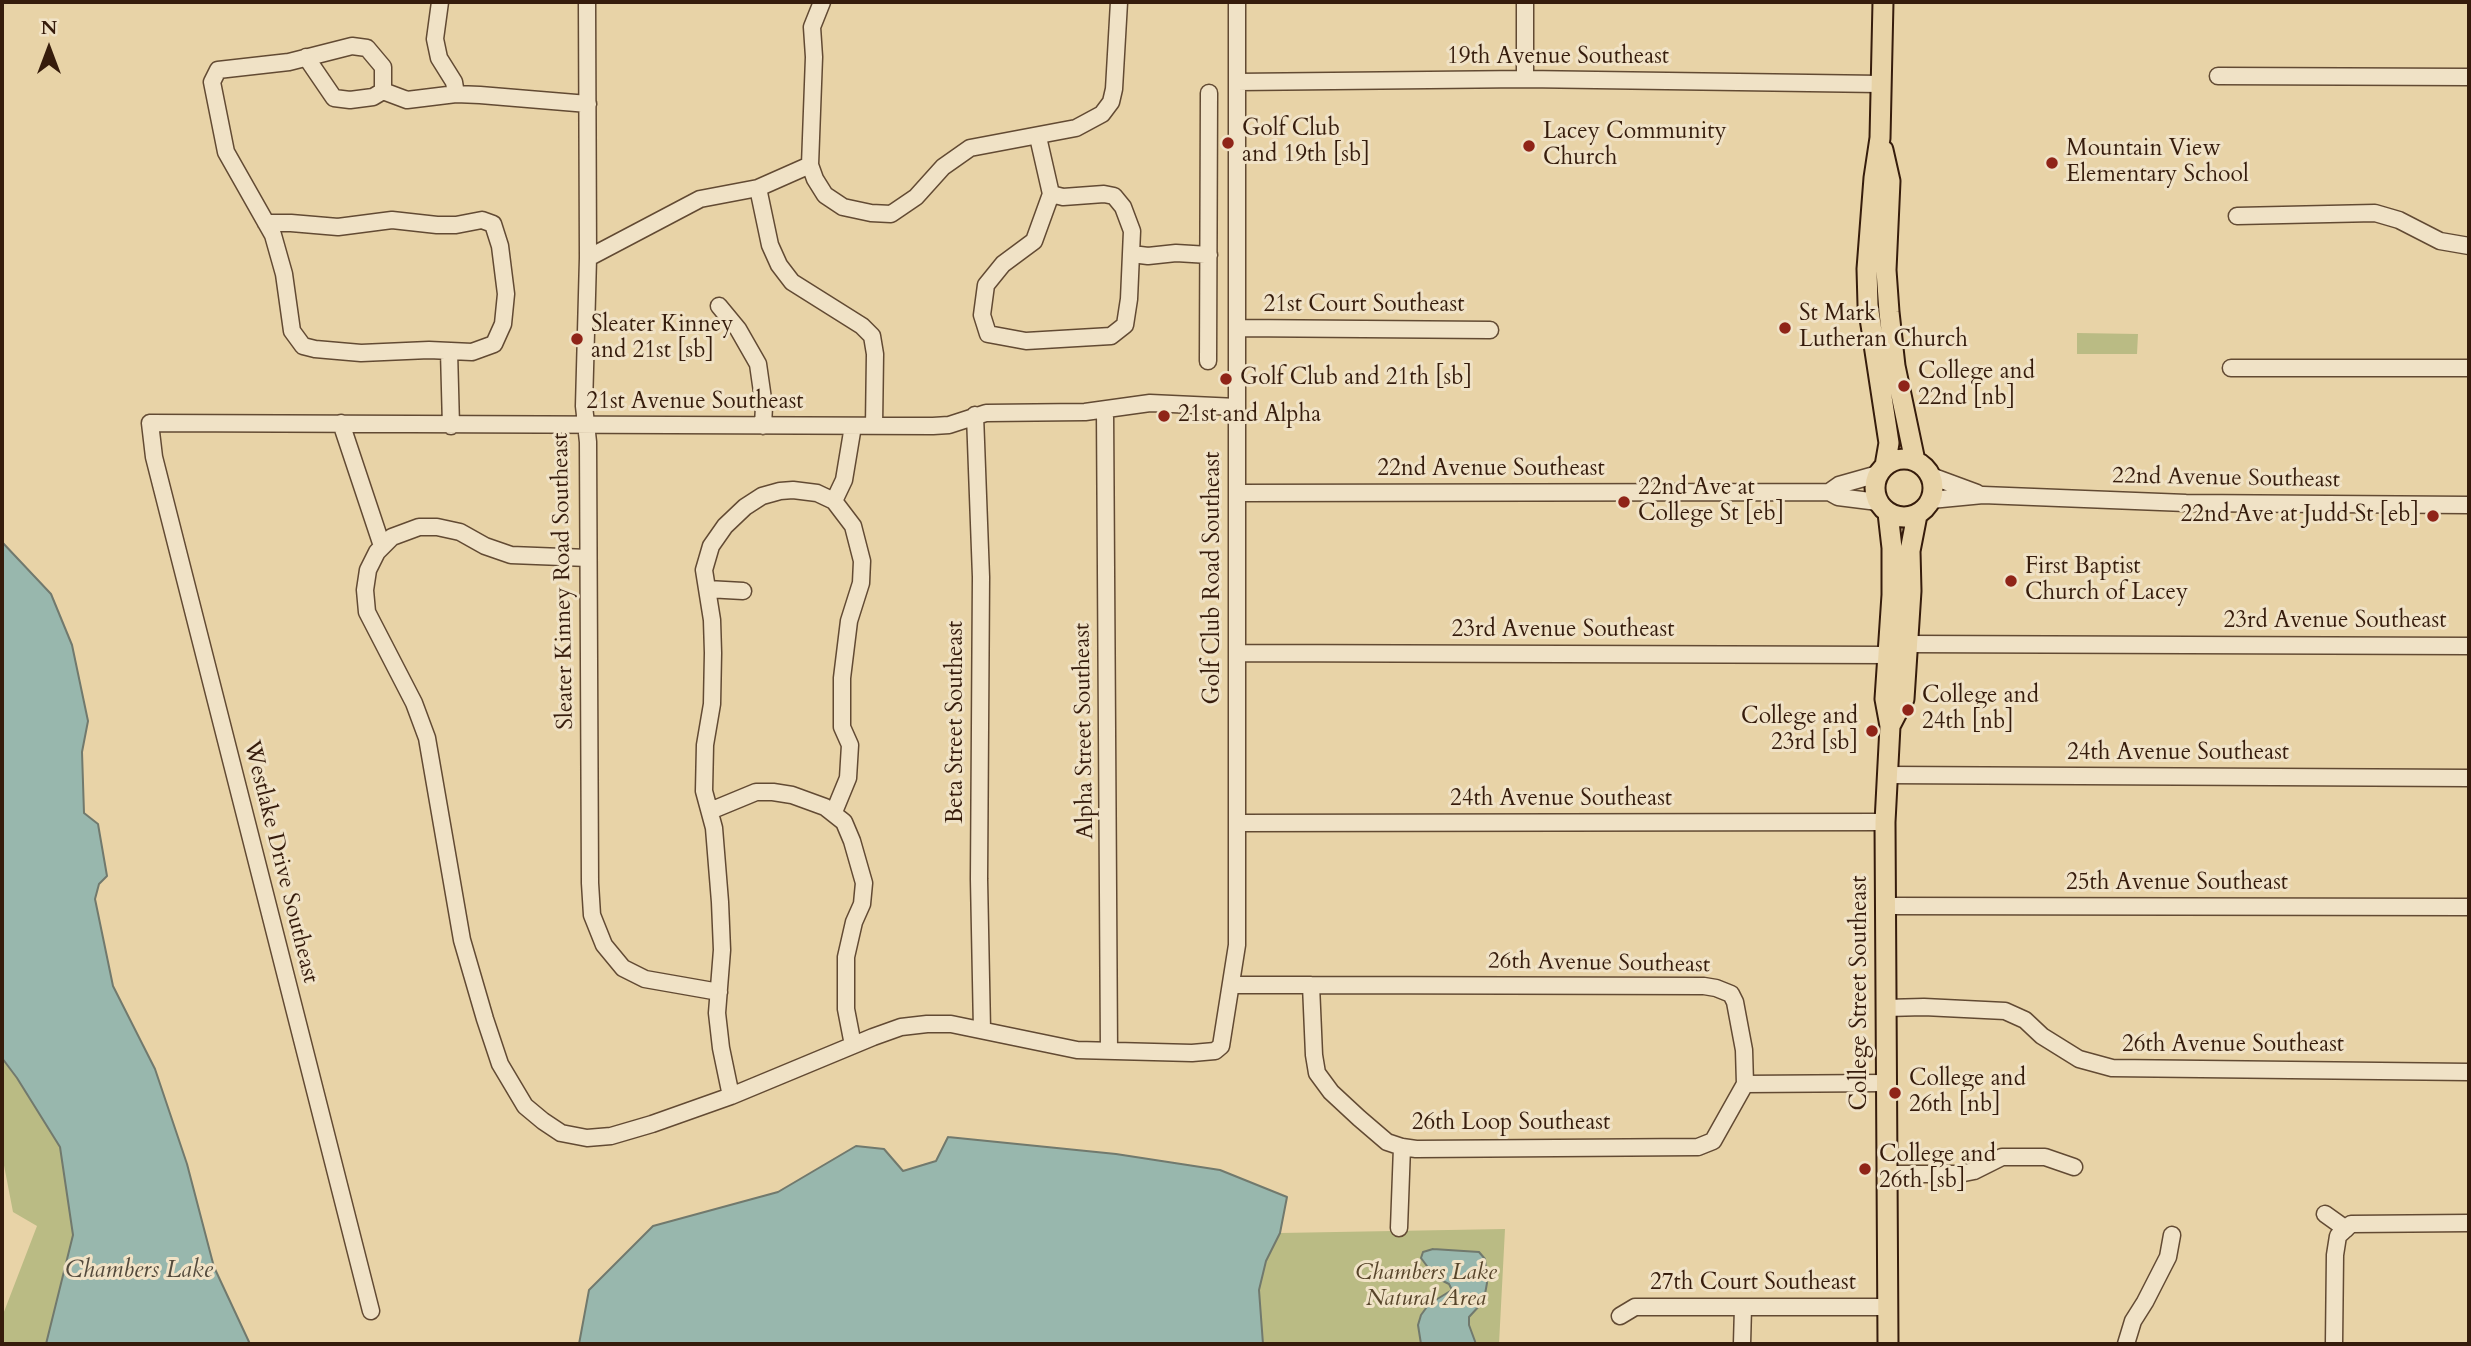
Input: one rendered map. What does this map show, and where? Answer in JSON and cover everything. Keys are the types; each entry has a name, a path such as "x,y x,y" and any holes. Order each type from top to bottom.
{"main road":[{"path":"1882,470 1899,459 1914,461 1931,476 1931,500 1917,515 1907,518 1883,508 1875,483 1882,470 1889,443 1868,305 1867,269 1880,138 1884,2"},
{"path":"1880,138 1890,181 1886,270 1895,366 1914,461"},
{"name":"College Street Southeast","path":"1883,508 1892,548 1885,699 1890,726 1885,822 1888,1344"},
{"name":"College Street Southeast","path":"1890,726 1903,699 1908,643 1910,551 1917,515"}],"street":[{"path":"440,2 435,39 439,58 454,82 456,94"},
{"name":"Sleater Kinney Road Southeast","path":"587,2 588,258 585,426 588,442 592,915 604,944 623,968 645,979 719,992"},
{"path":"822,2 812,27 814,57 810,165 825,195 843,206 871,213 891,214 916,197 943,167 970,149 1076,128 1102,114 1111,102 1114,89 1119,2"},
{"name":"Golf Club Road Southeast","path":"382,546 368,570 365,590 367,612 414,703 427,738 470,973 500,1065 525,1106 561,1133 587,1138 611,1136 652,1124 732,1096 901,1027 951,1024 1051,1046 1109,1051 1214,1051 1221,1046 1237,946 1237,2"},
{"path":"1525,2 1525,79"},
{"path":"266,223 338,228 392,220 456,225 482,220 493,224 497,231 506,294 503,324 495,344 471,352 429,350 362,353 303,346 292,331 284,274 272,235 226,152 212,82 218,70 289,62 345,47 367,48 383,67 383,91"},
{"path":"306,57 334,98 350,100 373,97 383,91"},
{"path":"2218,76 2469,77"},
{"name":"19th Avenue Southeast","path":"1237,82 1525,79 1880,84"},
{"path":"383,91 407,100 456,94 587,104"},
{"path":"1208,361 1209,93"},
{"path":"1038,137 1051,194 1034,241 1003,264 986,285 982,315 988,334 1026,341 1111,336 1125,324 1132,254 1132,231 1123,207 1114,196 1104,194 1063,197 1051,194"},
{"path":"588,258 700,199 758,188 810,165"},
{"path":"758,188 770,245 779,265 792,282 862,326 872,336 875,354 874,426"},
{"path":"2237,216 2375,213 2399,220 2440,241 2469,246"},
{"path":"1132,254 1209,255"},
{"path":"719,306 738,328 758,364 764,406 763,426"},
{"name":"21st Court Southeast","path":"1237,328 1490,330"},
{"path":"449,351 451,426"},
{"path":"2231,368 2469,368"},
{"name":"21st Avenue Southeast","path":"150,423 451,426 949,425 986,413 1105,410 1150,403 1237,407"},
{"name":"Alpha Street Southeast","path":"1105,410 1109,1051"},
{"name":"Beta Street Southeast","path":"975,415 981,577 979,879 982,1030"},
{"name":"Westlake Drive Southeast","path":"150,423 153,457 371,1311"},
{"path":"341,423 382,546 392,537 410,530 437,527 460,532 485,546 511,555 588,558"},
{"path":"834,501 844,480 853,426"},
{"name":"22nd Avenue Southeast","path":"1829,492 1839,485 1882,470"},
{"name":"22nd Avenue Southeast","path":"1931,476 1983,495"},
{"path":"732,1096 721,1048 717,1013 722,950 720,902 714,828 704,791 705,745 712,704 713,653 712,620 704,570 711,545 724,526 744,507 762,496 780,491 817,494 834,501 853,526 862,562 861,583 849,621 842,678 842,727 850,745 848,778 834,812"},
{"name":"22nd Avenue Southeast","path":"1237,494 1829,492 1838,497 1883,508"},
{"name":"22nd Avenue Southeast","path":"1931,500 1983,495 2186,503 2469,505"},
{"path":"707,589 743,591"},
{"name":"23rd Avenue Southeast","path":"1908,643 2469,646"},
{"name":"23rd Avenue Southeast","path":"1237,653 1889,654"},
{"name":"24th Avenue Southeast","path":"1887,775 2469,779"},
{"path":"709,811 755,792 774,792 792,795 834,812 844,822 864,883 862,904 846,957 845,1009 853,1045"},
{"name":"24th Avenue Southeast","path":"1237,823 1885,822"},
{"name":"25th Avenue Southeast","path":"1885,906 2469,907"},
{"name":"26th Avenue Southeast","path":"1232,985 1716,988 1731,994 1735,1002 1744,1050 1745,1084"},
{"name":"26th Loop Southeast","path":"1311,985 1317,1073 1331,1092 1359,1118 1387,1142 1402,1147 1698,1147 1713,1140 1745,1084"},
{"name":"26th Avenue Southeast","path":"1886,1008 2005,1011 2025,1020 2042,1036 2079,1059 2112,1069 2469,1072"},
{"path":"1745,1084 1886,1083"},
{"path":"1399,1228 1402,1147"},
{"path":"1886,1174 1959,1174 1974,1171 2002,1157 2045,1157 2074,1167"},
{"path":"2325,1214 2346,1228"},
{"path":"2334,1344 2335,1255 2338,1236 2346,1228 2351,1224 2372,1222 2469,1223"},
{"path":"2126,1344 2133,1321 2168,1257 2172,1236"},
{"name":"27th Court Southeast","path":"1620,1316 1635,1307 1888,1307"},
{"path":"1742,1344 1743,1307"}],"green space":[{"path":"2077,333 2138,334 2137,354 2077,354"},
{"path":"2,1058 60,1147 73,1235 46,1344 2,1344 2,1317 37,1226 13,1212 2,1155"},
{"name":"Chambers Lake Natural Area","path":"1505,1229 1499,1344 1263,1344 1259,1290 1266,1261 1280,1233"}],"water":[{"name":"Chambers Lake","path":"2,542 51,594 72,645 88,721 82,752 84,813 98,824 107,876 99,884 95,899 113,986 155,1069 187,1164 214,1267 250,1344 46,1344 73,1235 60,1147 2,1058"},
{"path":"948,1137 1116,1154 1220,1170 1287,1197 1280,1233 1266,1261 1259,1290 1263,1344 579,1344 589,1290 653,1226 778,1192 856,1146 884,1149 903,1171 936,1161"},
{"path":"1433,1249 1479,1252 1485,1259 1485,1294 1481,1304 1469,1317 1476,1344 1421,1344 1418,1325 1421,1315 1429,1304 1452,1290 1449,1284 1435,1277 1421,1258 1423,1252"}],"place":[{"name":"Golf Club and 19th [sb]","path":"1228,143"},
{"name":"Lacey Community Church","path":"1529,146"},
{"name":"Mountain View Elementary School","path":"2052,163"},
{"name":"St Mark Lutheran Church","path":"1785,328"},
{"name":"Sleater Kinney and 21st [sb]","path":"577,339"},
{"name":"Golf Club and 21th [sb]","path":"1226,379"},
{"name":"College and 22nd [nb]","path":"1904,386"},
{"name":"21st and Alpha","path":"1164,416"},
{"name":"22nd Ave at College St [eb]","path":"1624,502"},
{"name":"22nd Ave at Judd St [eb]","path":"2433,516"},
{"name":"First Baptist Church of Lacey","path":"2011,581"},
{"name":"College and 24th [nb]","path":"1908,710"},
{"name":"College and 23rd [sb]","path":"1872,731"},
{"name":"College and 26th [nb]","path":"1895,1093"},
{"name":"College and 26th [sb]","path":"1865,1169"}]}
